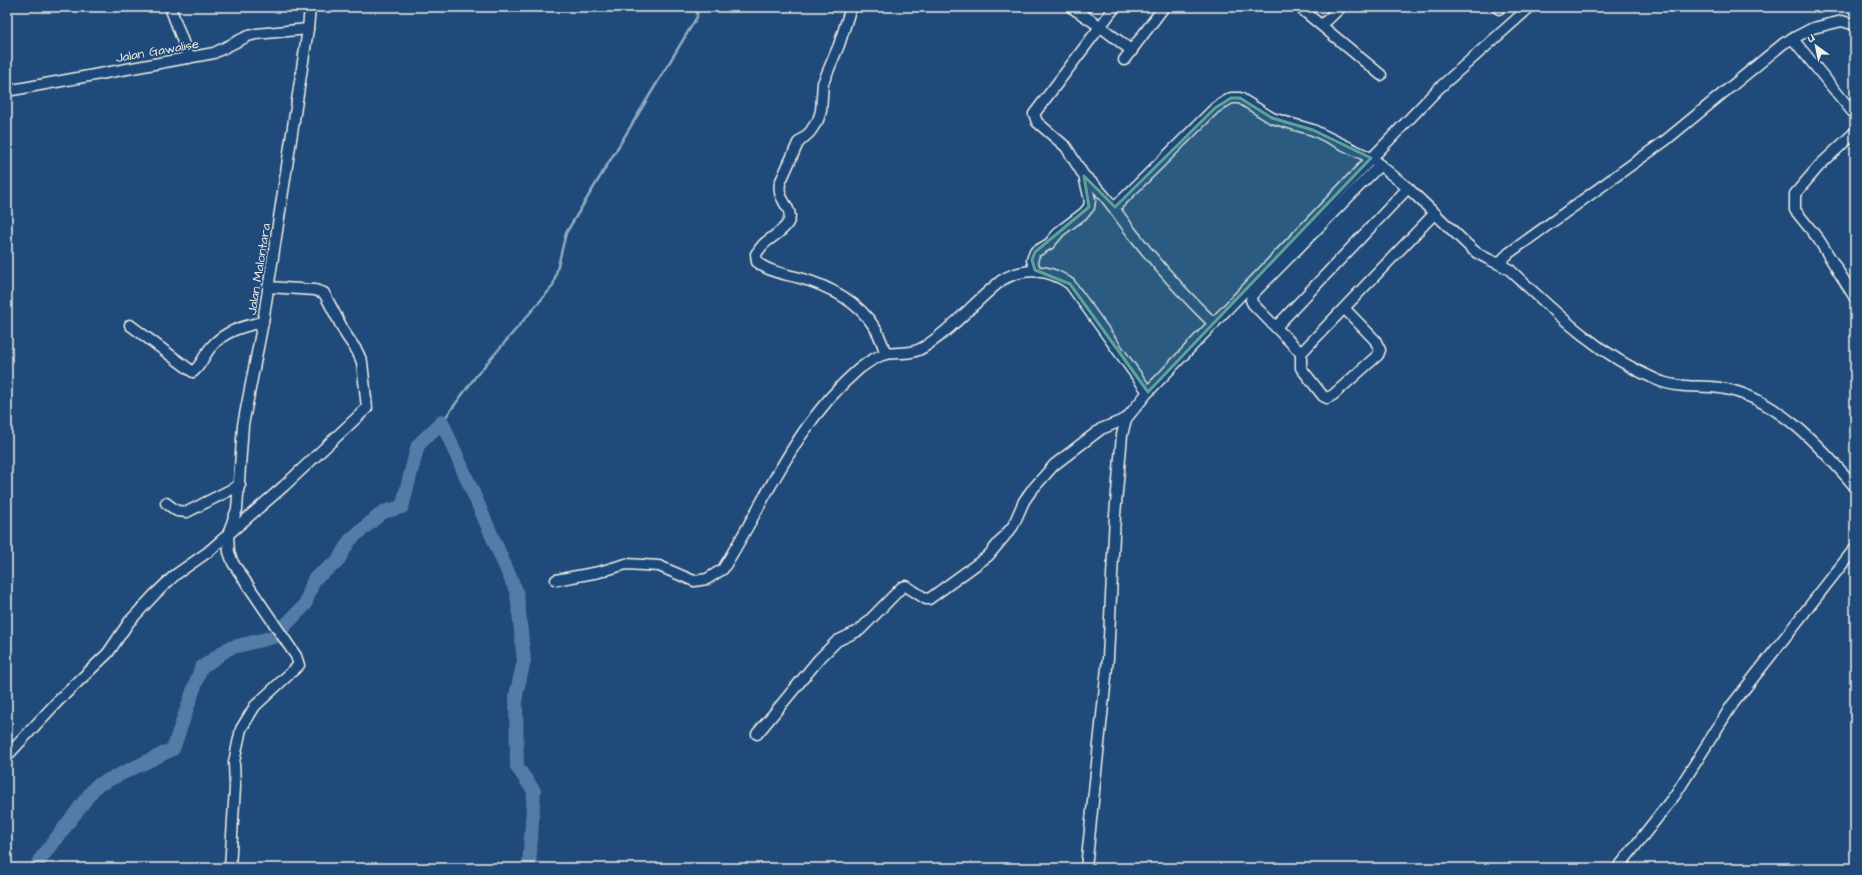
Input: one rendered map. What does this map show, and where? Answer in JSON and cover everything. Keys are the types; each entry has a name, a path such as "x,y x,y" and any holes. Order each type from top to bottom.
{"street":[{"path":"170,7 189,58"},
{"name":"Jalan Malontara","path":"228,534 237,509 240,485 243,425 263,322 308,29 310,7"},
{"path":"851,7 839,45 824,83 821,111 818,120 810,132 798,143 780,183 779,190 781,197 789,210 790,217 787,225 764,244 756,254 757,262 765,268 815,282 838,293 870,321 876,330 886,354"},
{"path":"1035,270 1032,260 1035,252 1049,244 1060,231 1089,208 1090,200 1084,176 1066,147 1037,122 1034,114 1115,7"},
{"path":"1124,60 1132,52 1164,7"},
{"path":"1299,7 1322,24 1381,75"},
{"path":"1322,24 1341,7"},
{"path":"1086,868 1108,658 1115,515 1122,435 1126,419 1148,392 1438,89 1530,7"},
{"path":"1071,9 1101,27 1132,52"},
{"path":"1499,263 1508,253 1666,140 1784,43 1813,28 1842,21 1855,25"},
{"name":"Jalan Gawalise","path":"7,90 189,58 220,51 248,36 308,29"},
{"path":"1792,38 1855,115"},
{"path":"1115,208 1215,108 1232,98 1240,98 1272,118 1313,130 1371,158 1408,188 1477,253 1510,270 1570,326 1603,351 1654,379 1669,384 1730,391 1756,399 1773,408 1798,428 1855,487"},
{"path":"1855,132 1819,166 1795,194 1794,198 1795,210 1823,245 1855,298"},
{"path":"1344,308 1377,344 1380,350 1378,355 1333,395 1326,398 1301,368 1301,354 1253,304 1251,300 1252,295 1380,165"},
{"path":"1084,176 1095,184 1115,208 1138,240 1174,282 1214,324"},
{"path":"1276,327 1408,188"},
{"path":"1301,354 1435,213"},
{"path":"556,580 598,572 626,564 659,566 694,582 707,579 723,569 788,455 831,396 860,369 876,358 886,354 912,352 923,348 943,333 1002,280 1012,275 1035,270 1057,277 1070,284 1148,392"},
{"path":"7,756 57,702 108,653 129,622 155,594 175,575 228,534 318,456 365,411 368,405 362,362 324,293 315,290 268,287"},
{"path":"130,325 193,372 211,347 218,340 236,329 263,322"},
{"path":"757,734 818,659 837,641 860,630 902,587 906,586 929,599 974,567 988,556 1007,533 1031,491 1054,465 1101,429 1126,419"},
{"path":"166,503 177,511 187,512 240,485"},
{"path":"228,534 229,552 233,563 296,656 299,665 255,706 241,730 234,762 230,868"},
{"path":"1618,868 1676,795 1732,705 1855,548"}],"highlighted area":[{"path":"1231,98 1240,98 1272,118 1313,130 1371,158 1148,392 1070,284 1035,270 1032,260 1035,252 1089,207 1084,176 1115,207 1215,108"}],"waterway":[{"path":"442,422 476,376 553,286 566,233 697,17 697,7"},
{"path":"37,868 39,861 96,786 173,749 201,668 229,648 274,637 305,605 314,579 337,562 350,540 383,512 402,507 418,445 442,422 517,593 524,661 516,695 517,767 534,791 529,868"}]}
